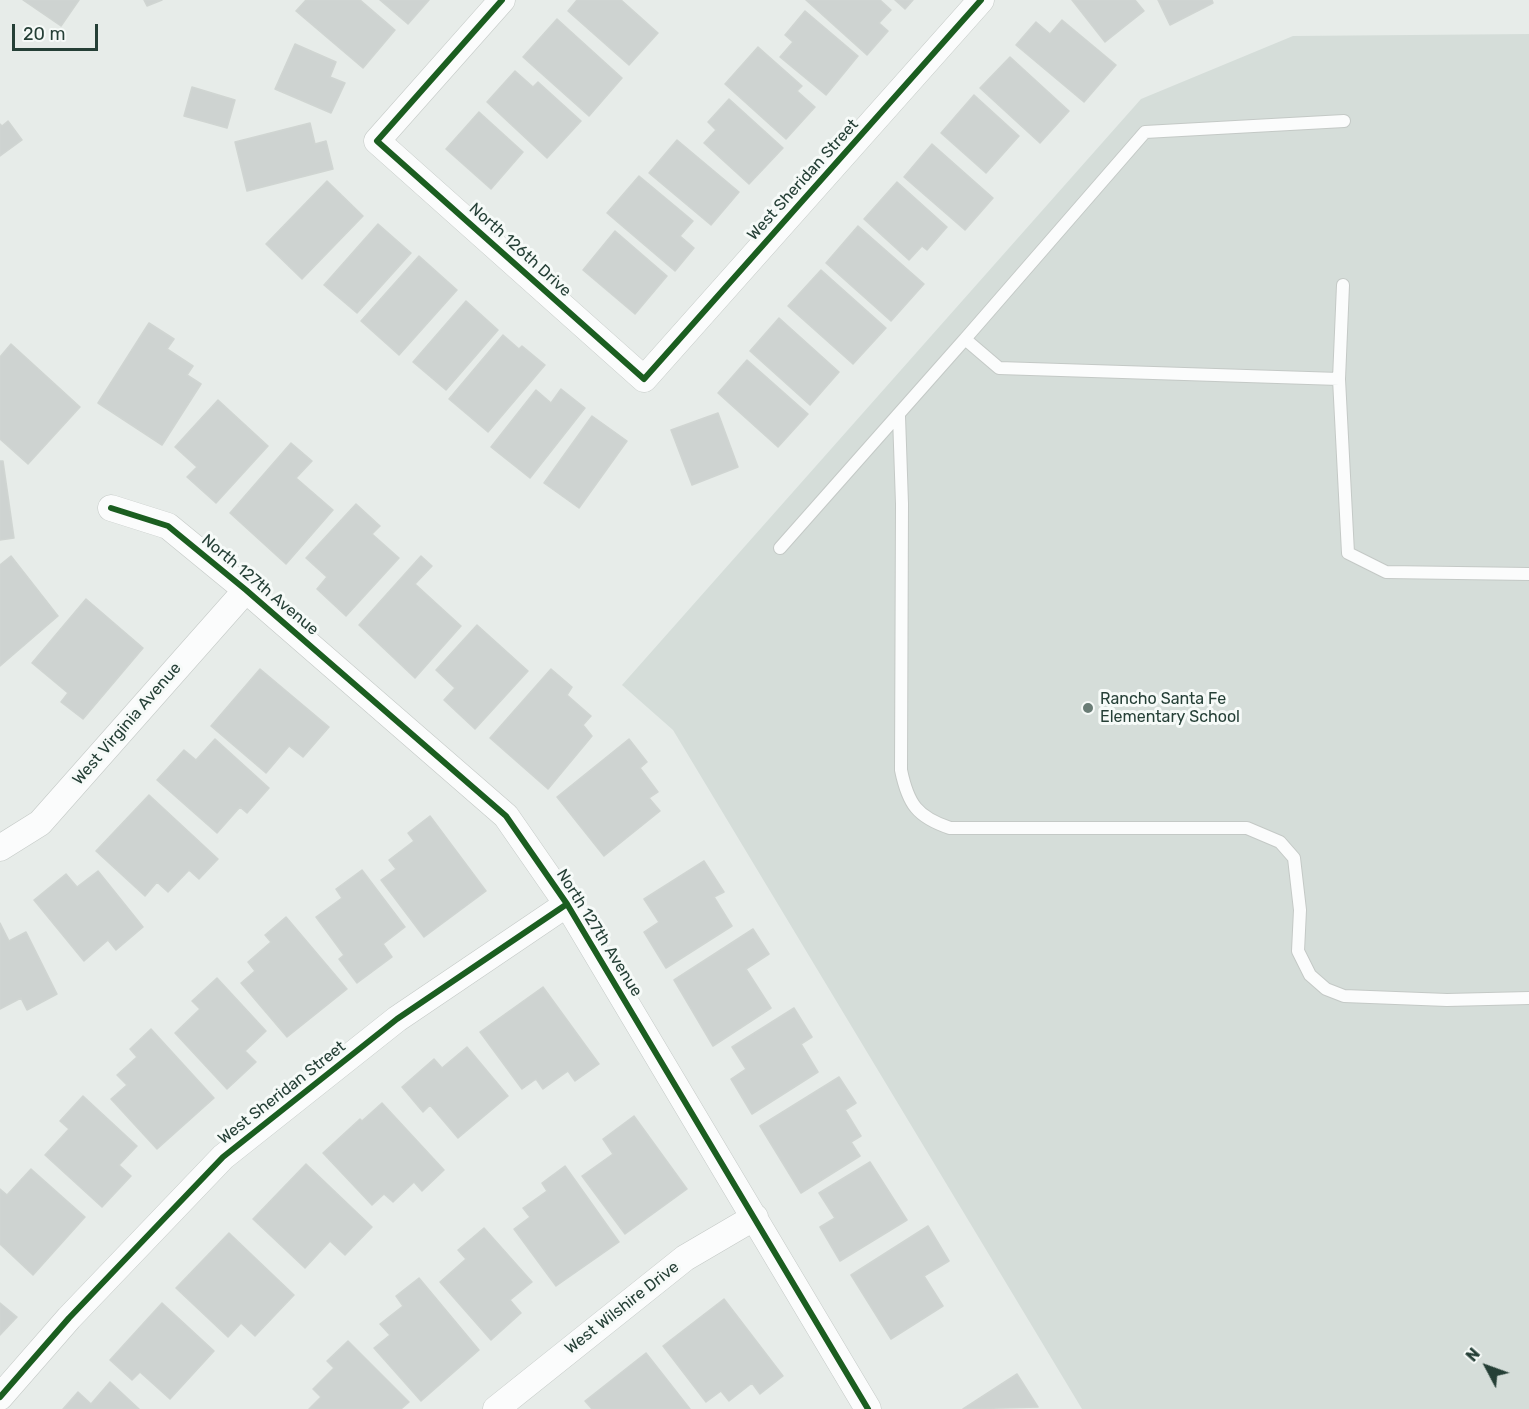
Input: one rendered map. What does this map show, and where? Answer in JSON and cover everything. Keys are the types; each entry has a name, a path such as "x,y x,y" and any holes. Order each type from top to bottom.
{"street":[{"name":"North 126th Drive","path":"502,0 377,141 644,379"},
{"name":"West Sheridan Street","path":"644,379 981,0"},
{"name":"North 127th Avenue","path":"111,508 168,526 246,590 506,816 567,904 868,1409"},
{"name":"West Virginia Avenue","path":"0,848 40,823 246,590"},
{"name":"West Sheridan Street","path":"0,1397 69,1317 223,1157 397,1019 567,904"},
{"name":"West Wilshire Drive","path":"496,1409 685,1258 754,1217"}],"lane":[{"path":"780,548 899,416 1145,132 1344,121"},
{"path":"1343,285 1339,379 1347,553 1386,572 1529,574"},
{"path":"965,339 999,368 1339,379"},
{"path":"899,416 902,504 901,770 906,794 919,813 932,822 950,828 1247,828 1280,842 1294,858 1299,910 1298,951 1310,975 1326,989 1344,996 1447,1000 1529,998"}],"shaded area":[{"name":"Rancho Santa Fe Elementary School","path":"1529,34 1529,1409 1082,1409 673,730 622,685 1141,99 1293,36"}],"building":[{"path":"23,0 79,0 61,26"},
{"path":"144,0 162,0 147,6"},
{"path":"306,0 360,0 395,30 363,68 296,11"},
{"path":"380,0 429,0 408,24"},
{"path":"577,0 621,0 658,33 629,65 568,11"},
{"path":"806,0 880,0 891,10 879,23 888,31 867,55"},
{"path":"895,0 913,0 905,9"},
{"path":"1072,0 1135,0 1144,11 1105,42"},
{"path":"1158,0 1212,0 1213,3 1170,25"},
{"path":"805,11 858,56 826,95 780,57 793,42 785,35"},
{"path":"557,19 622,78 589,116 523,57"},
{"path":"1062,20 1116,65 1084,102 1016,45 1036,22 1050,34"},
{"path":"295,44 336,62 330,77 345,83 331,113 275,89"},
{"path":"758,47 802,86 797,91 815,107 786,139 725,84"},
{"path":"1010,57 1069,111 1040,143 980,88"},
{"path":"515,71 533,87 538,82 581,121 547,158 487,102"},
{"path":"192,87 235,100 227,128 184,116"},
{"path":"974,95 1019,136 986,173 941,133"},
{"path":"729,99 783,148 749,184 704,143 716,130 708,122"},
{"path":"479,112 523,152 491,189 446,149"},
{"path":"8,121 22,140 0,156 0,124 2,126"},
{"path":"310,123 315,144 326,141 333,169 247,191 235,142"},
{"path":"677,140 739,192 711,225 649,173"},
{"path":"932,144 993,198 965,230 904,177"},
{"path":"639,176 693,221 680,236 694,248 675,271 607,213"},
{"path":"327,181 363,216 302,279 266,244"},
{"path":"897,182 947,227 927,250 922,246 909,260 864,219"},
{"path":"378,224 411,253 357,313 324,285"},
{"path":"858,226 924,284 891,321 826,263"},
{"path":"615,231 667,276 635,314 583,270"},
{"path":"419,256 457,290 399,355 361,321"},
{"path":"821,270 886,328 853,364 788,306"},
{"path":"466,301 498,330 446,390 413,362"},
{"path":"779,318 839,372 810,405 750,351"},
{"path":"149,323 174,339 167,349 193,366 187,375 201,384 162,445 98,403"},
{"path":"503,335 519,349 522,346 545,365 488,432 449,399"},
{"path":"11,344 80,407 28,464 0,439 0,357"},
{"path":"747,360 808,414 778,447 718,393"},
{"path":"561,389 585,408 530,478 491,447 536,390 551,403"},
{"path":"218,400 268,446 216,503 187,477 197,467 175,447"},
{"path":"718,413 738,467 692,485 671,430"},
{"path":"592,416 627,441 579,508 544,483"},
{"path":"291,443 312,461 296,478 333,510 286,564 230,513"},
{"path":"0,461 3,461 14,538 0,540"},
{"path":"356,504 380,526 372,534 399,558 346,616 317,589 327,577 306,558"},
{"path":"11,556 58,616 0,666 0,565"},
{"path":"421,556 432,566 415,584 461,626 415,678 359,625"},
{"path":"86,599 143,648 83,719 61,702 68,693 32,663"},
{"path":"477,625 528,671 475,729 444,700 455,688 436,670"},
{"path":"260,669 329,727 303,757 289,746 266,773 211,726"},
{"path":"551,669 572,687 567,695 591,716 583,725 592,736 548,789 490,738"},
{"path":"215,739 269,788 247,813 240,807 217,833 157,780 184,750 196,760"},
{"path":"629,739 647,762 640,768 658,792 649,798 660,811 604,856 557,797"},
{"path":"149,795 218,859 199,879 189,870 168,892 157,882 145,896 96,851"},
{"path":"430,816 486,891 424,937 381,880 396,869 389,860 414,841 408,833"},
{"path":"704,861 724,892 714,897 732,926 666,968 644,932 659,922 644,899"},
{"path":"362,870 405,927 383,944 392,957 357,983 339,959 344,955 316,917 342,898 336,889"},
{"path":"98,871 143,927 116,950 108,940 84,961 34,900 66,874 77,887"},
{"path":"286,917 347,989 287,1037 241,983 255,971 248,962 271,942 265,935"},
{"path":"0,923 9,941 26,932 57,994 27,1010 21,998 0,1009"},
{"path":"753,929 769,954 746,969 771,1008 713,1046 674,980"},
{"path":"217,978 266,1031 245,1051 256,1062 227,1089 175,1033 200,1009 192,1001"},
{"path":"543,987 599,1064 575,1081 568,1071 543,1089 536,1079 522,1089 480,1032"},
{"path":"794,1008 812,1037 801,1044 818,1072 752,1114 731,1079 746,1069 732,1047"},
{"path":"151,1029 214,1098 157,1149 111,1099 127,1085 117,1075 137,1057 130,1049"},
{"path":"467,1047 508,1096 458,1138 430,1105 423,1112 402,1087 434,1059 442,1068"},
{"path":"839,1077 856,1103 845,1110 861,1136 851,1142 860,1156 801,1193 760,1126"},
{"path":"83,1096 137,1146 119,1165 131,1176 102,1207 45,1155 69,1129 60,1121"},
{"path":"382,1103 444,1170 422,1191 414,1182 393,1202 384,1194 372,1205 323,1153 360,1119 362,1121"},
{"path":"634,1116 687,1189 625,1234 582,1176 613,1154 603,1139"},
{"path":"870,1162 907,1220 840,1261 820,1227 835,1218 819,1193"},
{"path":"306,1164 372,1227 345,1255 330,1241 305,1268 253,1219"},
{"path":"565,1166 619,1242 556,1286 514,1229 530,1217 523,1208 547,1191 542,1183"},
{"path":"31,1169 85,1217 33,1275 0,1244 0,1189 7,1195"},
{"path":"928,1226 949,1261 924,1276 943,1306 891,1339 851,1275"},
{"path":"484,1228 532,1282 510,1300 521,1313 491,1340 440,1282 466,1259 458,1250"},
{"path":"229,1233 294,1295 255,1336 241,1323 228,1337 176,1288"},
{"path":"419,1278 479,1350 421,1401 374,1348 390,1335 380,1324 403,1306 396,1296"},
{"path":"724,1299 783,1376 760,1394 752,1383 729,1401 721,1391 706,1402 663,1346"},
{"path":"0,1303 17,1317 0,1335"},
{"path":"162,1303 214,1351 170,1399 140,1372 132,1380 110,1360"},
{"path":"348,1341 409,1402 401,1409 309,1409 321,1397 313,1389 334,1368 327,1361"},
{"path":"646,1353 690,1409 592,1409 585,1401"},
{"path":"1017,1374 1038,1407 963,1409"},
{"path":"110,1382 139,1409 63,1409 78,1392 91,1404"}],"cycle path":[{"path":"502,0 377,141 644,379 981,0"},
{"path":"111,508 168,526 246,590 506,816 567,904 868,1409"},
{"path":"0,1397 69,1318 223,1157 397,1019 567,904"}],"place":[{"name":"Rancho Santa Fe Elementary School","path":"1088,708"}]}
